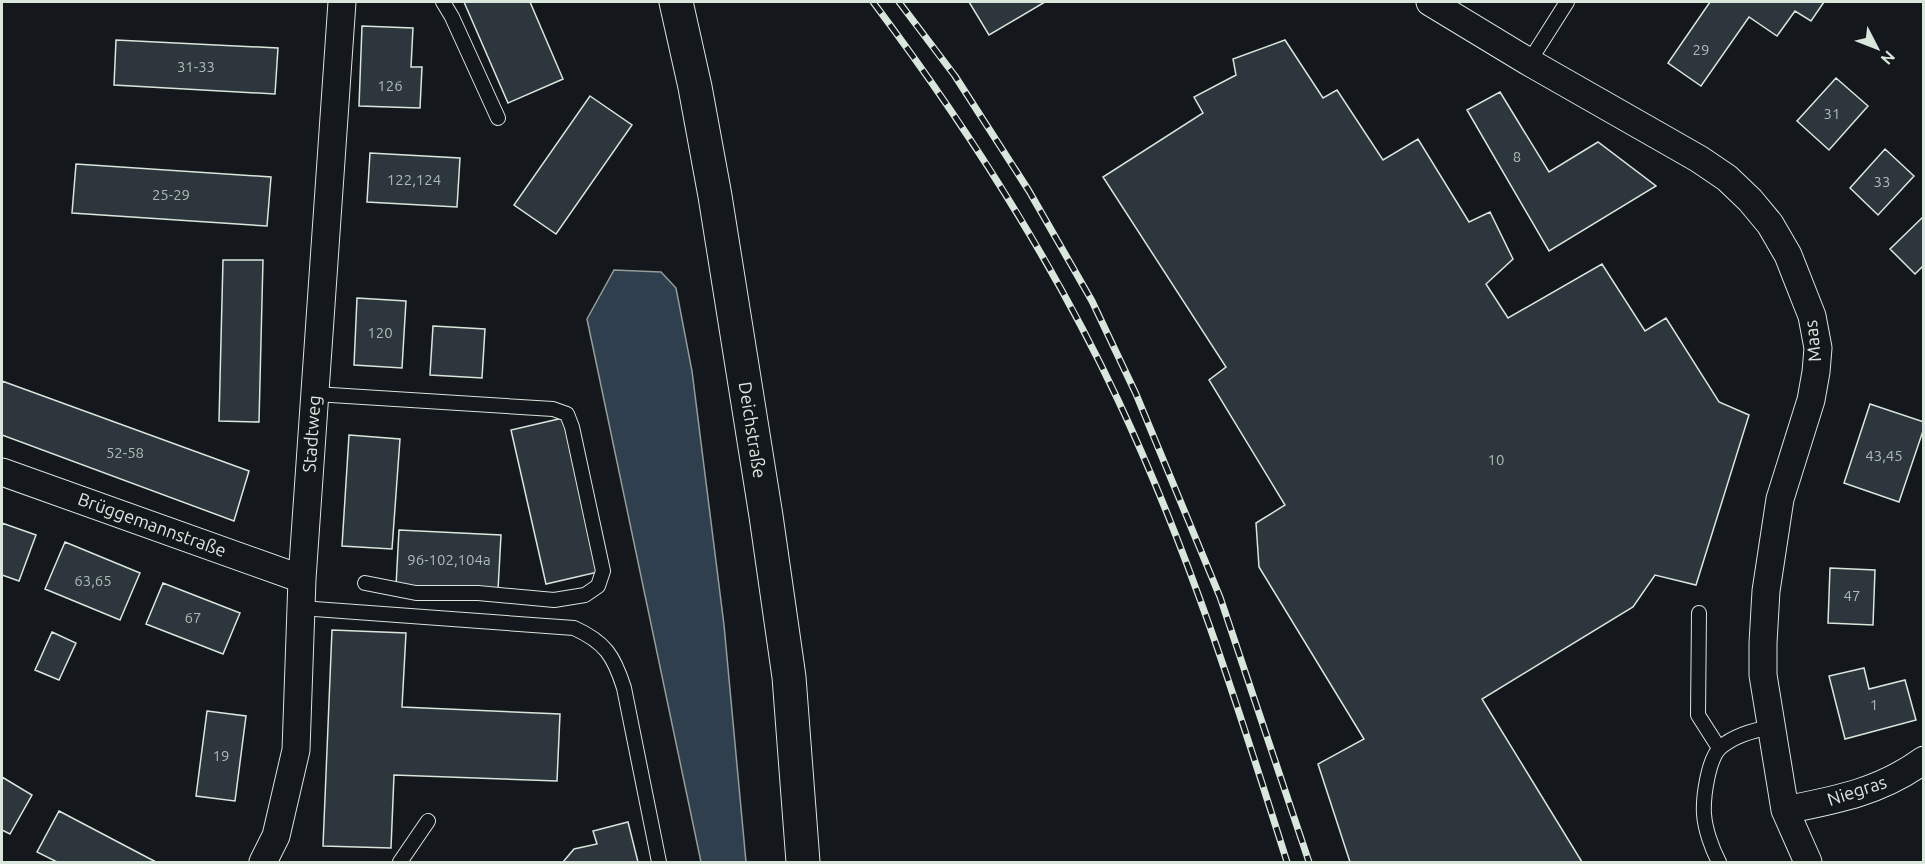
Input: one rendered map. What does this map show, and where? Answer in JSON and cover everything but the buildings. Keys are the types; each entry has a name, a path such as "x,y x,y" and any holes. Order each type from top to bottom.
{"main road":[{"name":"Deichstraße","path":"676,2 695,87 715,196 766,516 789,677 802,862"}],"street":[{"name":"Stadtweg","path":"263,862 276,836 296,750 302,579 342,2"},
{"name":"Maas","path":"1430,2 1529,62 1699,159 1727,178 1770,224 1788,255 1812,316 1818,348 1811,400 1780,499 1767,591 1763,675 1785,810 1808,862"},
{"name":"Brüggemannstraße","path":"2,472 302,579"},
{"name":"Niegras","path":"1785,810 1837,800 1875,788 1903,775 1923,760"}],"lane":[{"path":"442,2 452,17 498,118"},
{"path":"1529,62 1567,2"},
{"path":"315,394 553,409 567,414 572,427 603,571 598,586 585,595 554,600 478,593 416,593 365,584"},
{"path":"301,608 574,628 591,636 607,650 617,665 624,688 659,862"},
{"path":"1699,613 1698,715 1719,748"},
{"path":"1719,862 1714,855 1704,814 1708,773 1719,748 1749,731 1772,727"},
{"path":"400,862 428,821"}],"water":[{"path":"614,270 661,272 676,288 692,371 724,625 746,862 701,862 587,319"}],"railway":[{"path":"873,2 942,97 1006,195 1065,295 1118,400 1167,513 1210,628 1287,862"},
{"path":"899,2 955,76 1029,191 1092,301 1136,394 1220,597 1309,862"}]}
